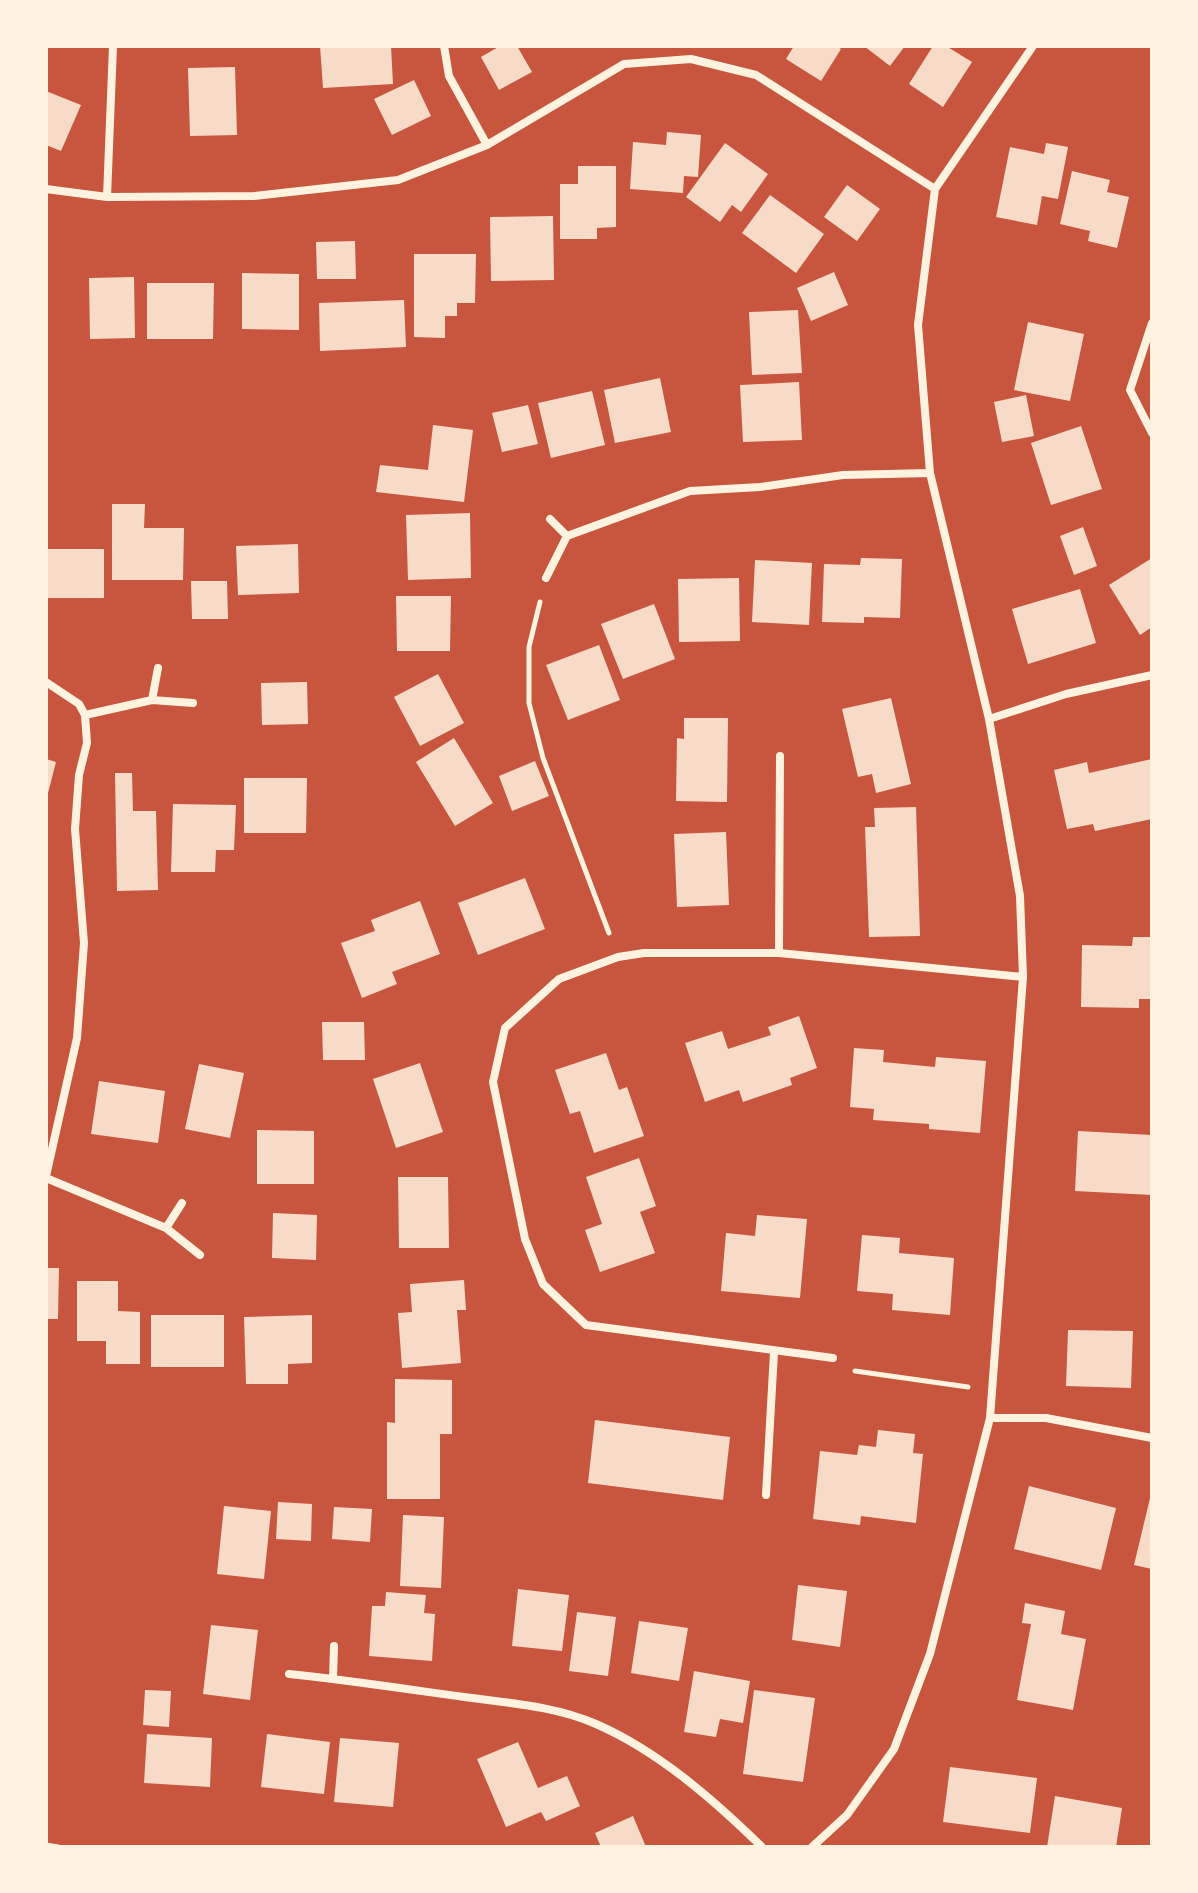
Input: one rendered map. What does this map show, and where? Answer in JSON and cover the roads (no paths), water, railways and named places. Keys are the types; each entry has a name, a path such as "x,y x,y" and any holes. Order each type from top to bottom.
{"street":[{"path":"107,197 113,46"},
{"path":"444,46 449,76 487,145"},
{"path":"812,1847 847,1815 894,1749 930,1654 990,1418 1023,977 1020,896 989,719 930,473 918,325 935,189 1033,46"},
{"path":"46,189 107,197 254,196 398,180 487,145 624,64 691,59 756,75 935,189"},
{"path":"1152,323 1130,390 1152,433"},
{"path":"546,578 567,536 690,491 760,487 843,475 930,473"},
{"path":"550,519 567,536"},
{"path":"152,700 158,668"},
{"path":"989,719 1066,694 1152,675"},
{"path":"46,682 79,704 85,715 87,743 79,775 75,829 84,943 77,1038 46,1177 166,1228 200,1255"},
{"path":"85,715 152,700 193,703"},
{"path":"779,953 780,756"},
{"path":"833,1358 586,1325 543,1284 530,1250 493,1082 505,1028 559,979 618,957 644,953 779,953 1023,977"},
{"path":"166,1228 182,1203"},
{"path":"766,1495 774,1352"},
{"path":"990,1418 1046,1418 1152,1438"},
{"path":"333,1678 334,1646"},
{"path":"289,1674 519,1704 595,1724 638,1747 677,1774 762,1847"}]}
